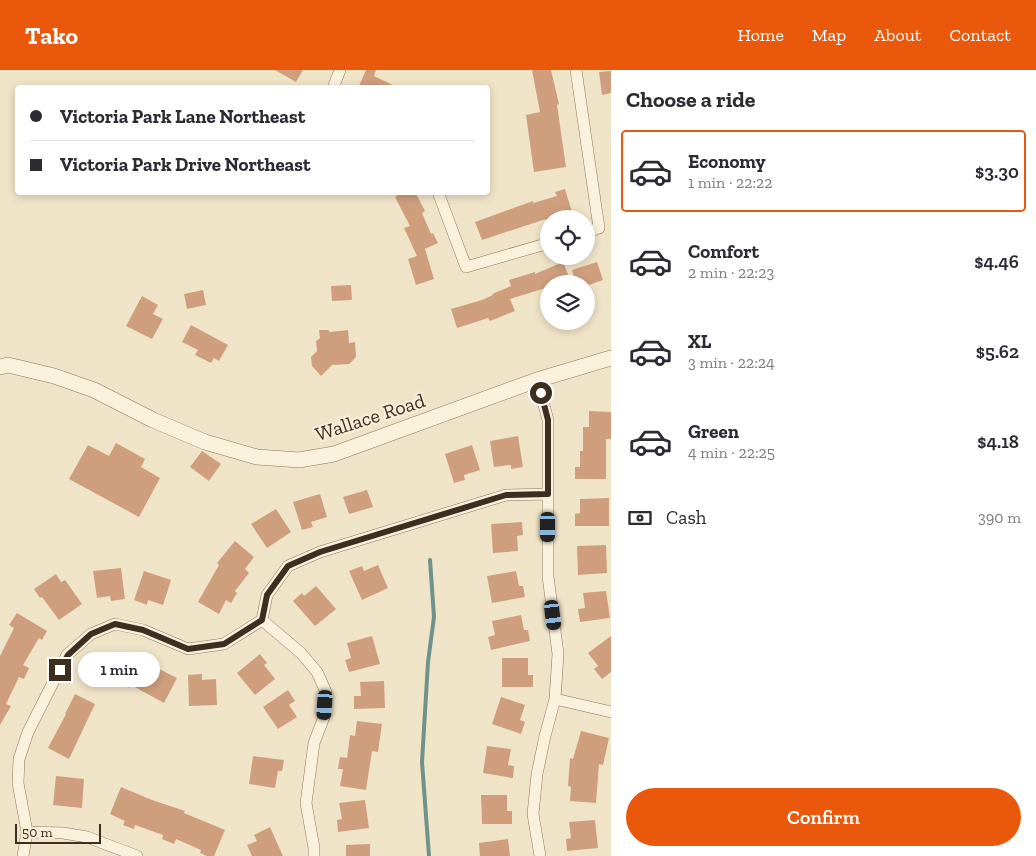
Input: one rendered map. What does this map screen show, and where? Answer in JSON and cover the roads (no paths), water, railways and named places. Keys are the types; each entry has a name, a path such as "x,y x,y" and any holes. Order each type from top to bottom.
{"street":[{"path":"334,85 340,70"},
{"path":"576,70 599,228 595,229"},
{"path":"439,195 466,267 540,245"},
{"name":"Wallace Road","path":"0,367 8,365 54,376 94,390 153,420 205,442 257,458 299,460 334,454 537,380 611,358"},
{"path":"537,380 548,420 548,576 558,654 555,699 537,774 534,814 540,856"},
{"path":"23,856 27,832 18,783 19,759 28,732 68,655 91,634 115,624 143,630 188,649 224,644 262,620 267,595 288,566 320,552 506,495 548,494"},
{"path":"262,620 301,653 317,672 326,692 324,717 314,743 306,803 314,856"},
{"path":"555,699 611,712"},
{"path":"27,832 63,832 87,837 137,856"}],"waterway":[{"path":"429,856 422,762 428,662 434,617 430,560"}]}
